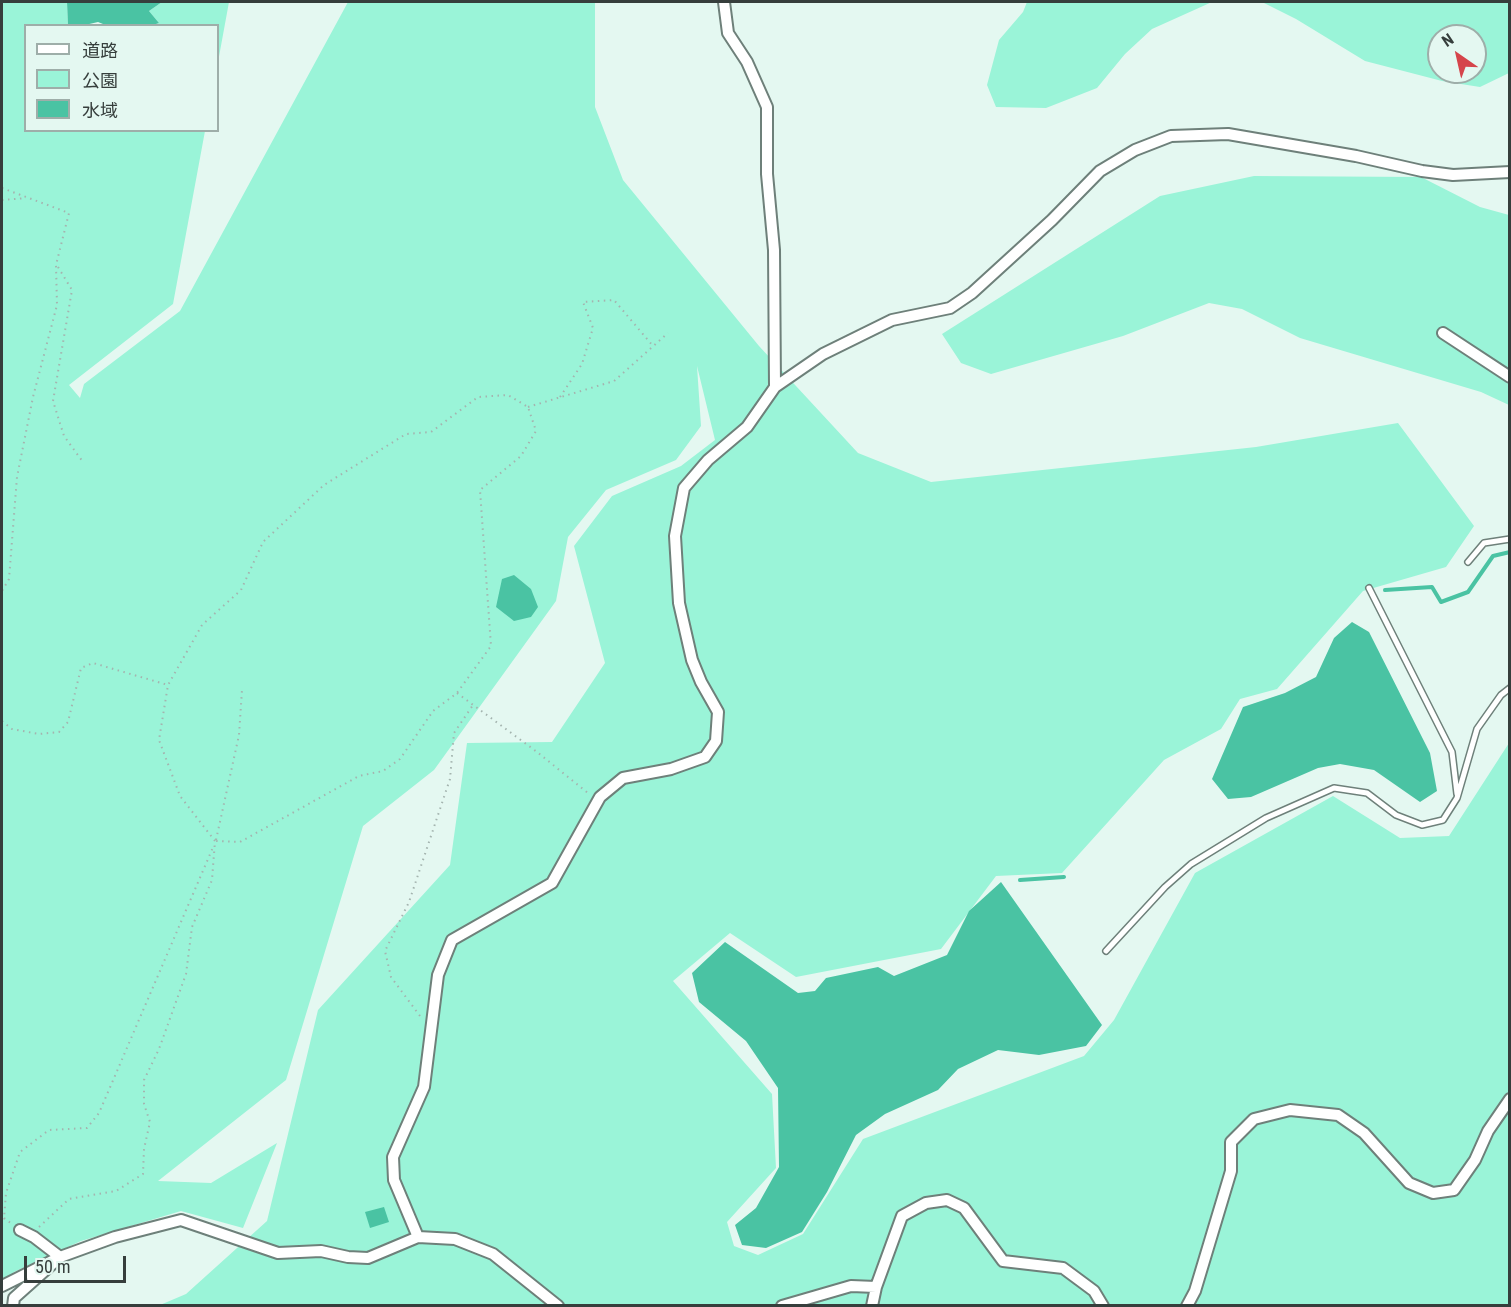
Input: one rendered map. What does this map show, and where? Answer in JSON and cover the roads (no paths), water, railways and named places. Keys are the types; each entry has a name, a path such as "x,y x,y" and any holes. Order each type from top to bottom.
{"street":[{"path":"724,2 728,33 747,62 767,107 767,174 774,250 775,387"},
{"path":"418,1237 394,1180 393,1157 423,1087 438,975 452,940 552,883 600,797 623,778 671,769 705,757 716,741 718,712 700,682 692,660 679,603 675,536 684,488 708,460 747,427 775,387 823,354 892,320 950,308 972,292 1052,220 1100,171 1135,150 1171,136 1228,134 1356,156 1422,171 1463,175 1509,172"},
{"path":"1443,333 1509,377"},
{"path":"1187,1305 1196,1291 1231,1171 1231,1142 1254,1119 1290,1110 1338,1115 1364,1133 1409,1183 1433,1192 1454,1190 1475,1160 1488,1131 1509,1099"},
{"path":"872,1305 876,1287 902,1216 926,1203 947,1200 964,1208 1003,1261 1064,1268 1094,1291 1103,1305"},
{"path":"2,1286 60,1257 115,1237 181,1220 278,1253 321,1251 348,1257 368,1258 418,1237 455,1239 493,1254 558,1305"},
{"path":"20,1230 34,1237 60,1257"},
{"path":"13,1305 14,1298 60,1257"},
{"path":"782,1305 851,1286 876,1287"}],"lane":[{"path":"1468,562 1484,543 1509,539"},
{"path":"1369,588 1452,752 1457,798"},
{"path":"1106,951 1165,887 1191,864 1266,818 1334,788 1366,793 1396,815 1422,825 1443,820 1457,798 1477,729 1501,695 1509,688"}],"water":[{"path":"67,2 162,2 149,11 159,23 156,24 103,24 98,22 68,24"},
{"path":"514,575 531,589 538,607 531,617 514,621 496,607 502,579"},
{"path":"1352,622 1369,632 1430,753 1437,791 1420,802 1374,770 1340,764 1318,768 1251,797 1228,799 1212,779 1243,707 1285,693 1316,677 1334,638"},
{"path":"1001,882 1102,1025 1086,1046 1039,1055 998,1050 958,1069 938,1090 885,1114 856,1135 827,1192 802,1232 766,1248 742,1245 735,1225 756,1208 779,1167 778,1088 746,1041 699,1002 692,973 725,942 798,993 815,991 826,978 878,967 894,976 947,955 969,911"},
{"path":"384,1207 389,1222 370,1228 365,1212"}],"waterway":[{"path":"1385,590 1432,587 1441,602 1468,592 1493,556 1510,552"},
{"path":"1020,880 1064,877"}]}
